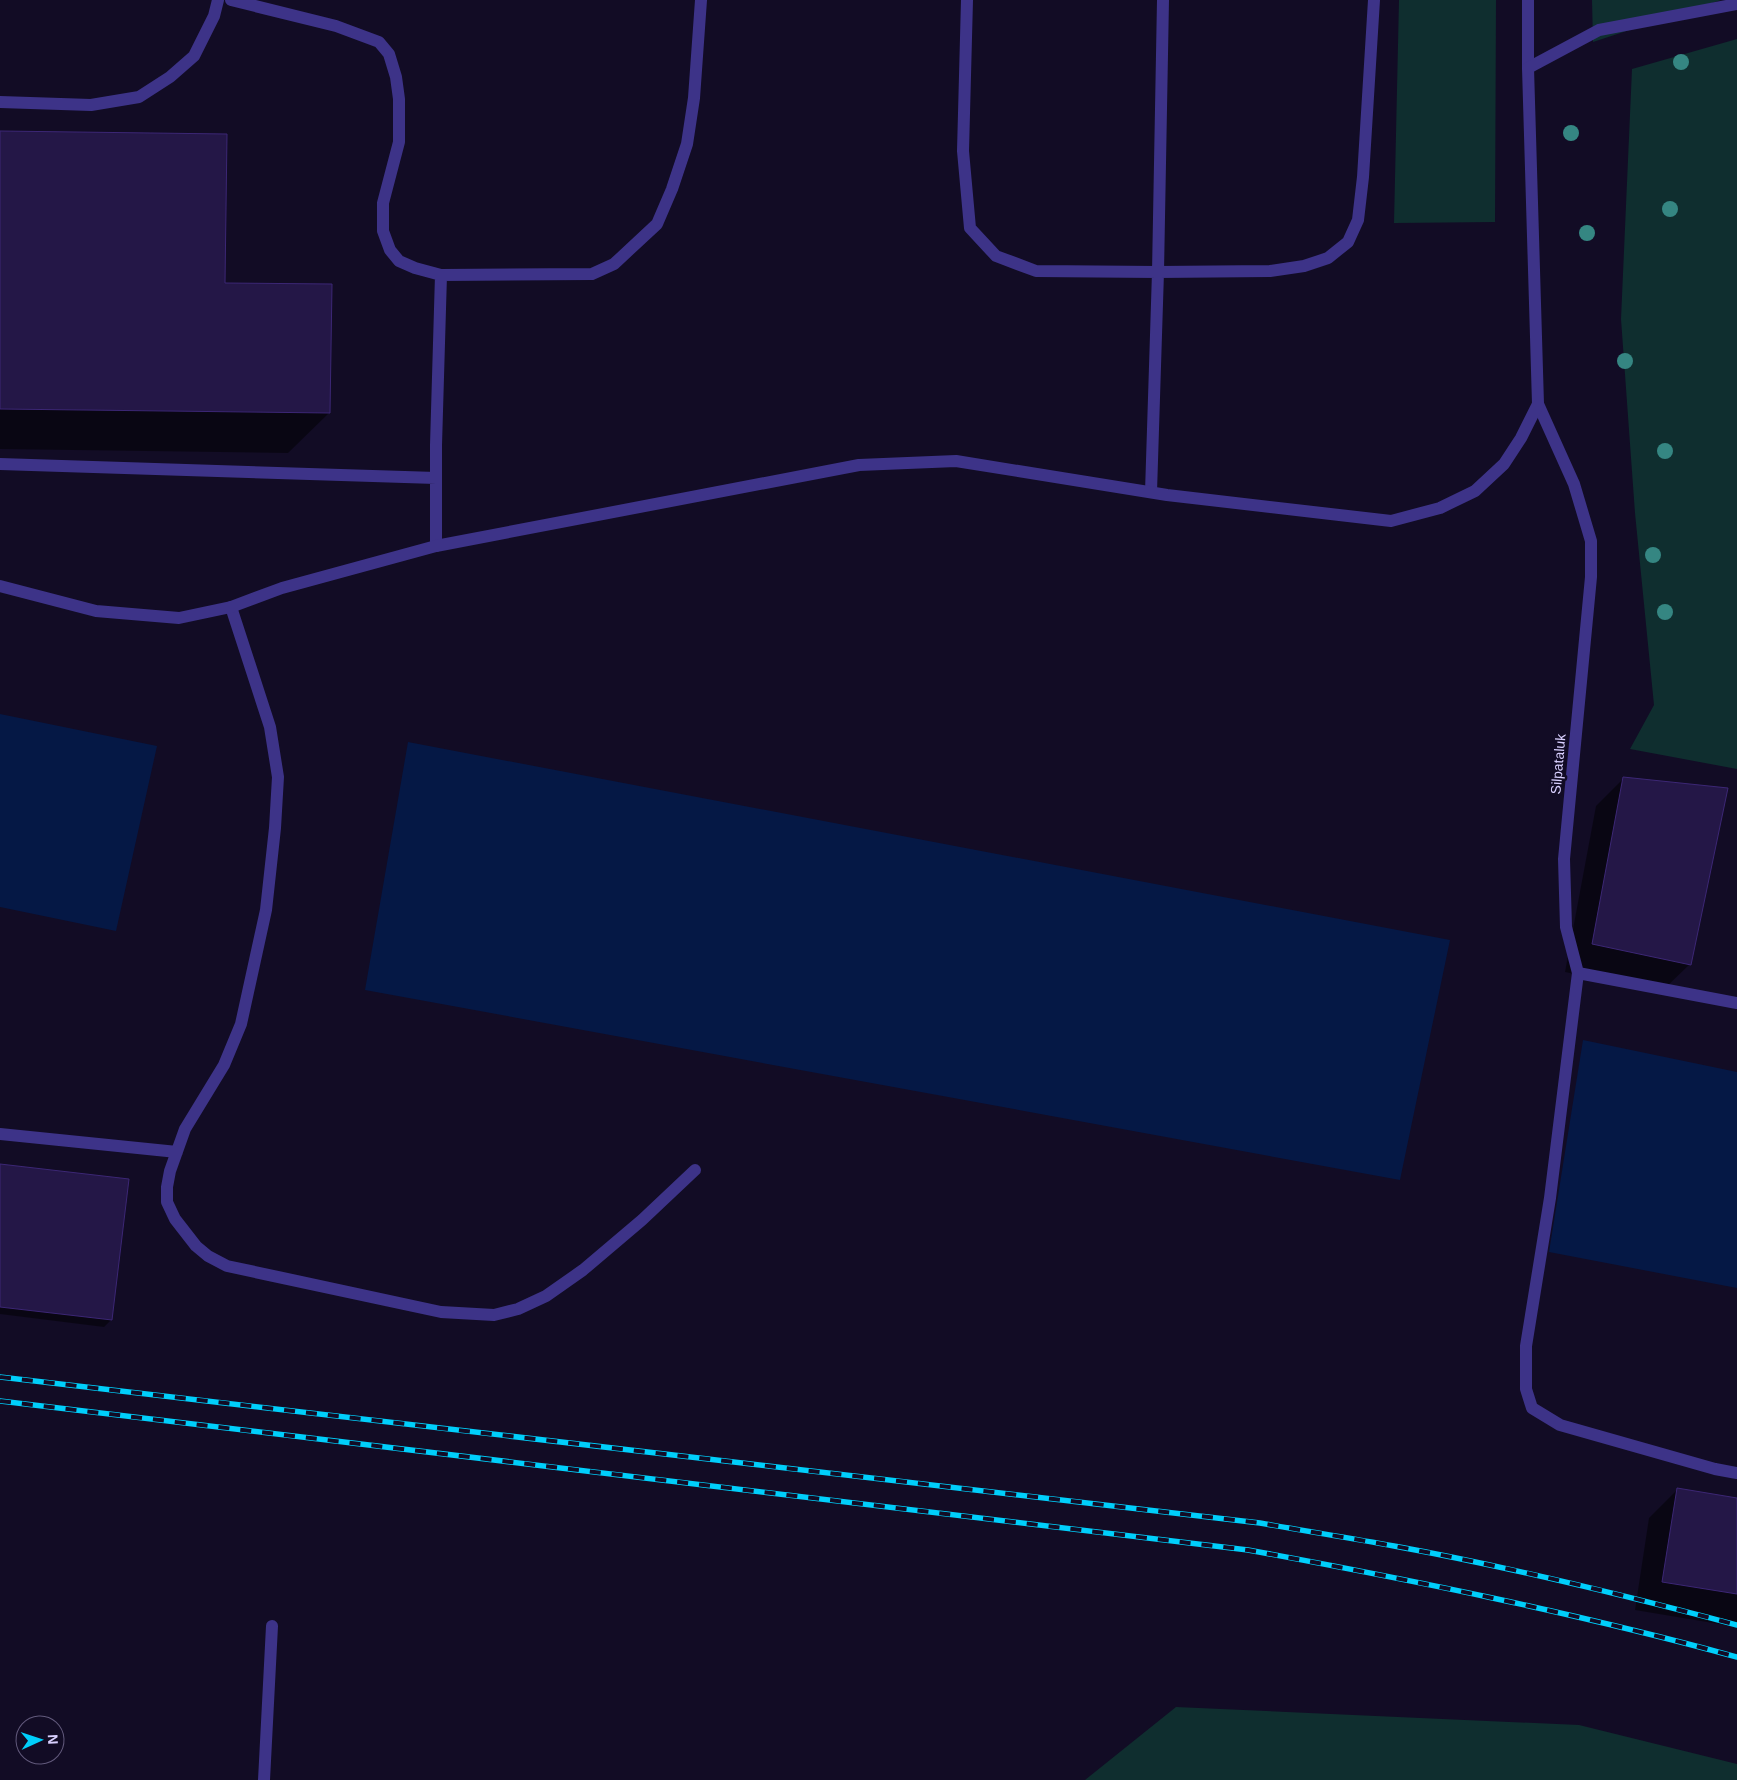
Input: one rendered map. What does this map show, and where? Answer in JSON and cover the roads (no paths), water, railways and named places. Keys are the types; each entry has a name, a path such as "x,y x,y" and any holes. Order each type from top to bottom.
{"street":[{"path":"0,102 91,105 139,97 170,77 194,56 214,16 218,0"},
{"path":"231,0 336,26 379,42 390,54 396,76 399,99 399,142 383,203 383,231 390,250 399,261 415,268 441,275 592,274 614,264 657,224 672,189 687,144 694,98 701,0"},
{"path":"967,0 963,151 970,228 996,256 1036,271 1158,272 1270,272 1304,266 1328,258 1348,242 1358,220 1363,177 1374,0"},
{"path":"1151,492 1158,272 1163,0"},
{"path":"0,586 96,611 179,618 231,607 282,588 436,546 859,465 956,461 1151,492 1392,521 1440,508 1475,491 1504,464 1521,438 1538,404 1528,68 1528,0"},
{"path":"1528,68 1599,30 1737,4"},
{"path":"436,546 441,275"},
{"name":"Silpataluk","path":"1538,404 1574,484 1590,541 1591,577 1564,859 1566,927 1578,973"},
{"path":"0,464 436,478"},
{"path":"231,607 270,727 278,777 275,828 266,910 241,1024 224,1065 185,1129 167,1187 167,1202 175,1219 196,1246 208,1256 227,1266 441,1312 494,1315 518,1309 546,1296 584,1270 642,1220 695,1170"},
{"path":"1737,1003 1578,973 1550,1198 1526,1346 1526,1389 1532,1408 1560,1425 1715,1469 1737,1473"},
{"path":"0,1134 177,1152"},
{"path":"264,1780 272,1626"}],"water":[{"path":"0,714 157,746 116,931 0,907"},
{"path":"408,742 1450,940 1400,1180 365,990"},
{"path":"1583,1040 1737,1072 1737,1288 1549,1252"}],"railway":[{"path":"0,1377 1260,1523 1394,1546 1524,1572 1737,1625"},
{"path":"0,1401 1248,1550 1494,1598 1616,1626 1737,1657"}]}
